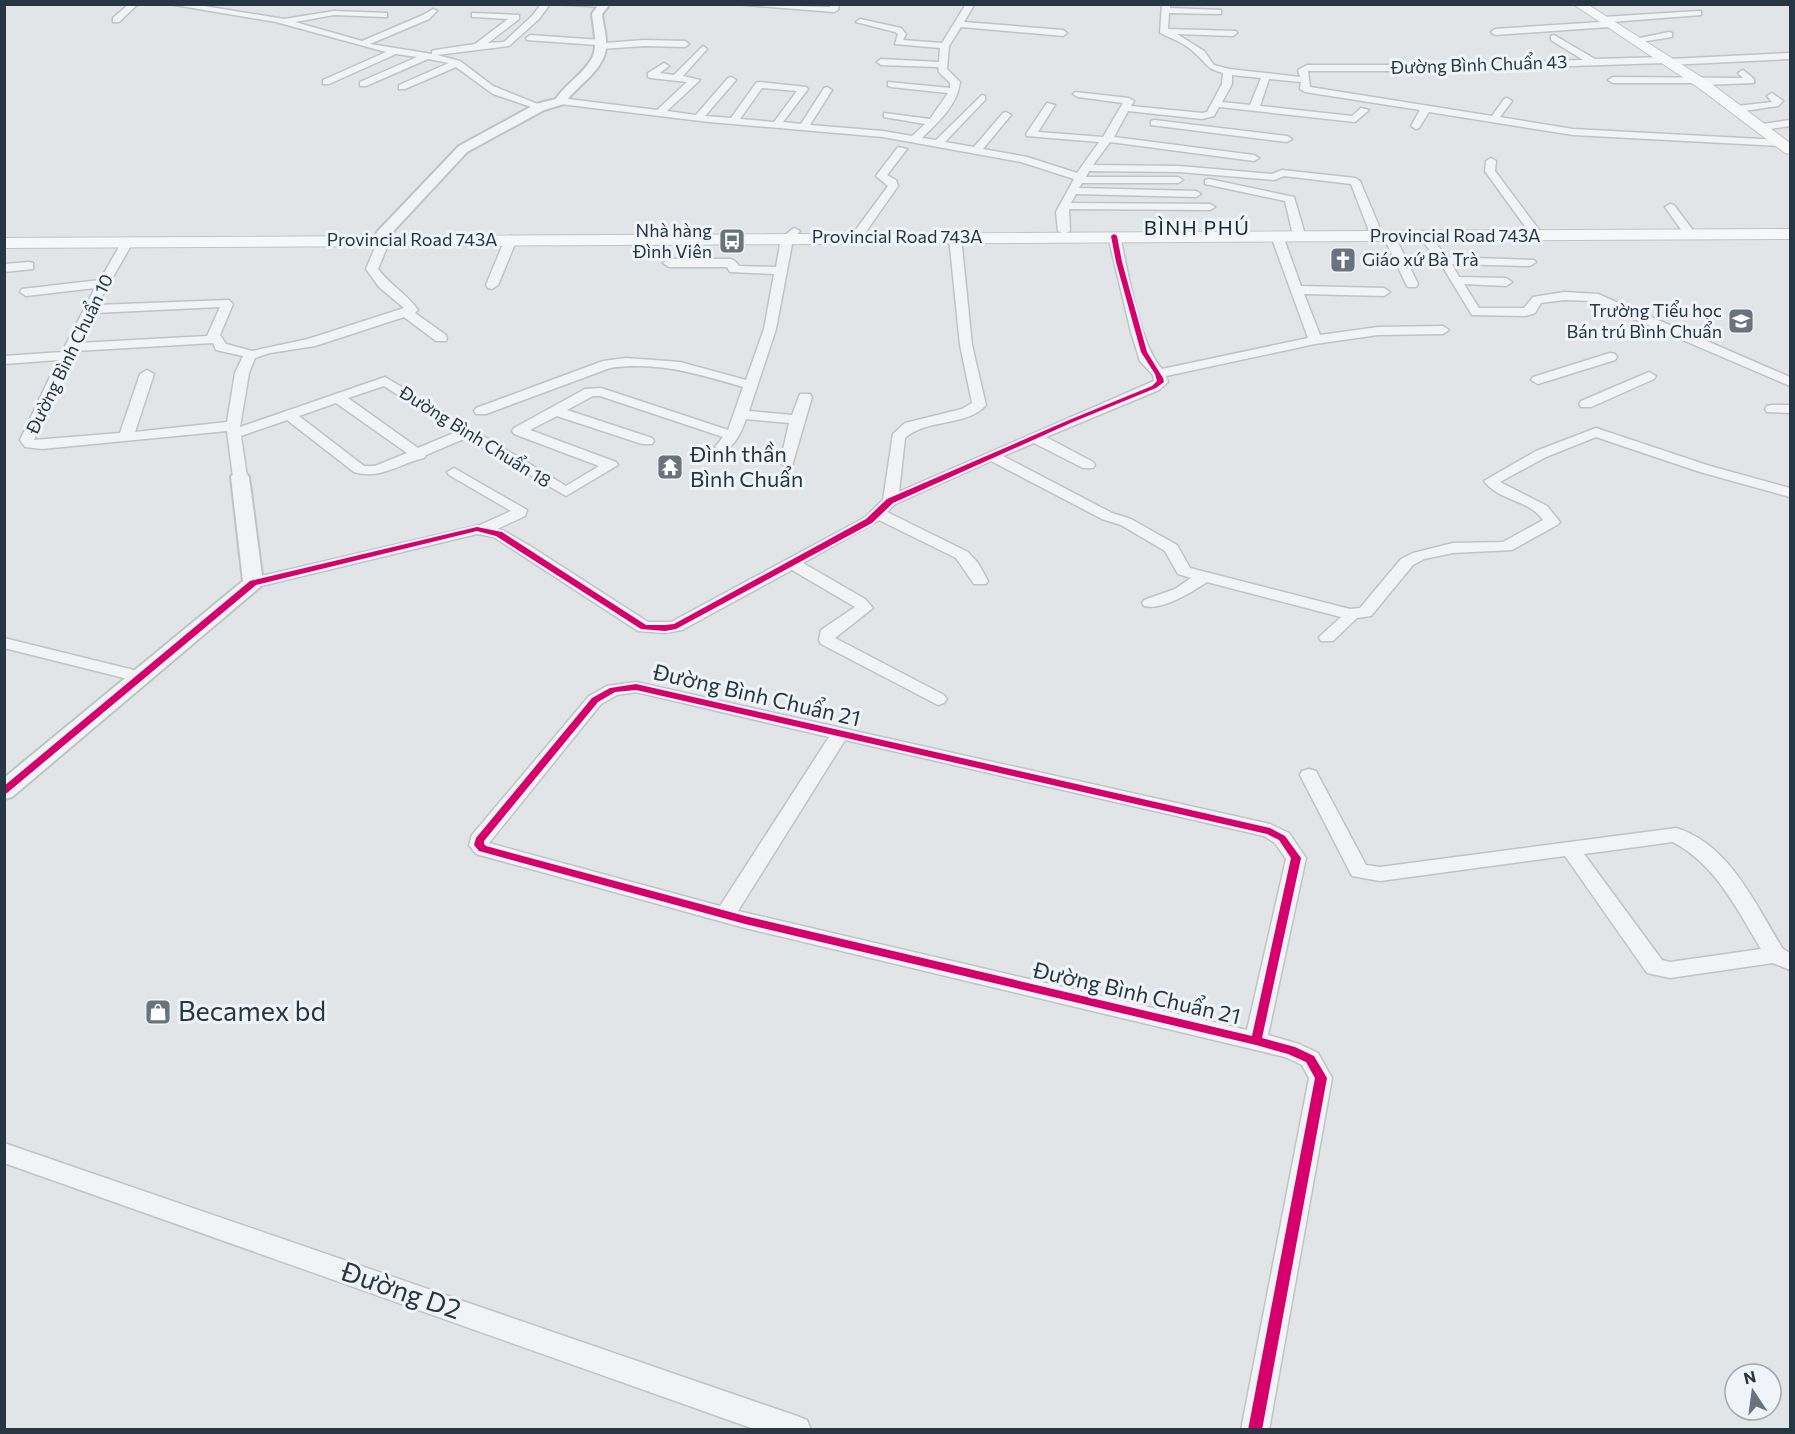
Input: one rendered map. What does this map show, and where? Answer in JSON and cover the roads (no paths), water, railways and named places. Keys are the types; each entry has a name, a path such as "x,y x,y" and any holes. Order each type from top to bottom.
{"main road":[{"path":"1578,4 1698,81 1786,146"},
{"name":"Provincial Road 743A","path":"1382,234 1533,230 1791,229"},
{"name":"Provincial Road 743A","path":"384,237 511,239 790,235 861,231 1298,231 1425,237 1791,234"},
{"name":"Provincial Road 743A","path":"4,237 158,239 790,235 955,237 1277,236 1355,233"},
{"name":"Provincial Road 743A","path":"4,243 127,242 158,239"}],"street":[{"path":"116,20 134,4"},
{"path":"173,4 271,19 393,52 457,63 485,85 507,96 540,107"},
{"path":"363,84 422,56 478,46 506,44 536,17 546,4"},
{"path":"556,4 604,5"},
{"path":"738,4 834,10 835,4"},
{"path":"915,139 933,122 954,91 955,82 942,69 945,46 970,4"},
{"path":"560,101 567,90 594,65 601,44 597,14 604,5"},
{"path":"271,19 286,10"},
{"path":"362,44 426,18 433,11"},
{"path":"1163,31 1165,11 1218,16"},
{"path":"284,22 327,13 393,19"},
{"path":"1495,32 1698,13"},
{"path":"475,15 516,17 478,46"},
{"path":"409,35 436,21"},
{"path":"860,22 898,30 902,34 898,42 945,46"},
{"path":"958,24 1063,33"},
{"path":"343,38 363,31"},
{"path":"1163,31 1233,33"},
{"path":"1163,31 1184,40 1201,53 1211,67 1228,72 1266,76 1302,97 1355,119 1364,110"},
{"path":"1634,40 1670,35"},
{"path":"530,38 601,44 685,44"},
{"path":"1554,38 1593,62"},
{"path":"381,49 400,40"},
{"path":"676,78 703,49"},
{"path":"326,82 393,52"},
{"name":"Đường Bình Chuẩn 43","path":"1289,66 1417,68 1791,56"},
{"path":"881,62 943,65"},
{"path":"1218,62 1235,63"},
{"path":"402,87 457,63"},
{"path":"659,113 695,80 651,75 664,66"},
{"path":"1302,97 1304,70 1307,68"},
{"path":"1125,108 1202,116 1211,114 1227,84 1228,72"},
{"path":"1613,80 1751,81 1752,79 1743,73"},
{"path":"1254,108 1266,76"},
{"path":"699,117 731,80"},
{"path":"891,84 954,91"},
{"path":"734,121 759,85 803,88 777,124"},
{"path":"804,127 827,90"},
{"path":"1064,231 1062,212 1071,191 1106,140 1125,120 1125,108 1129,101 1078,94"},
{"path":"1737,110 1775,104 1778,101 1772,96"},
{"path":"1217,104 1254,108 1302,97 1476,111 1495,118 1573,132 1786,146"},
{"path":"939,143 982,98"},
{"path":"253,583 233,430 242,373 250,356 310,343 412,310 412,307 383,284 372,269 384,237 463,148 540,107 560,101 915,139 1023,159 1081,175 1225,184 1290,199 1298,231"},
{"path":"1495,118 1507,101"},
{"path":"1050,105 1031,134 1106,140 1254,158"},
{"path":"1416,126 1426,108"},
{"path":"887,115 933,122"},
{"path":"977,150 1006,115"},
{"path":"1142,122 1287,139"},
{"path":"1762,127 1791,123"},
{"path":"861,231 893,186 892,182 881,176 902,149"},
{"path":"1491,161 1490,171 1533,230"},
{"path":"1081,175 1179,168 1274,177 1280,173 1358,176 1382,234 1412,284"},
{"path":"1071,191 1196,194"},
{"path":"1064,206 1210,207"},
{"path":"1670,207 1686,229"},
{"path":"556,411 590,392 601,392 727,441 741,414 770,329 780,271 790,235"},
{"path":"481,530 499,534 632,620 650,628 676,626 869,521 890,501 1161,382 1159,374 1147,361 1137,332 1114,236"},
{"path":"1277,236 1315,340"},
{"path":"890,501 898,437 902,430 967,412 979,405 966,345 955,237"},
{"path":"1425,237 1444,260 1476,312 1526,312 1531,310 1537,300 1564,296 1594,297 1791,382"},
{"path":"492,285 511,239"},
{"name":"Đường Bình Chuẩn 10","path":"127,242 89,309 27,440 30,444 42,446 126,437 233,430 290,415 385,381"},
{"path":"1444,260 1530,262"},
{"path":"669,263 731,263 734,269 738,270 780,271"},
{"path":"4,268 29,266"},
{"path":"1456,280 1506,282"},
{"path":"26,292 103,283"},
{"path":"1297,290 1384,292"},
{"path":"89,309 225,303 227,304 213,336 218,339 221,348 253,355"},
{"path":"407,313 441,338"},
{"path":"1159,374 1315,340 1378,332 1443,330"},
{"path":"4,360 70,351 218,339"},
{"path":"281,348 293,361"},
{"path":"1538,380 1610,357"},
{"path":"481,411 608,364 629,360 642,359 750,385"},
{"path":"126,437 147,374"},
{"path":"1586,404 1648,376"},
{"name":"Đường Bình Chuẩn 18","path":"385,381 467,434 566,492 611,465 519,432 556,411"},
{"path":"787,463 797,420 806,397"},
{"path":"339,398 419,455"},
{"path":"1772,410 1791,409"},
{"path":"556,411 647,441"},
{"path":"741,414 797,420"},
{"path":"290,415 359,469 369,472 419,455 467,434"},
{"path":"992,456 1107,516 1126,522 1171,548 1178,565 1184,571 1350,614 1365,612 1407,562 1419,556 1453,548 1506,547 1552,522 1548,513 1499,489 1491,481 1541,454 1596,432 1705,469 1791,493"},
{"path":"1034,437 1088,465"},
{"path":"4,791 253,583 481,530 520,513 519,510 454,472"},
{"path":"878,514 962,555 972,566 980,581"},
{"path":"790,562 859,602 865,608 827,634 827,640 938,699"},
{"path":"1150,603 1182,592 1203,577"},
{"path":"1327,638 1349,618 1350,614"},
{"path":"4,643 140,677"},
{"name":"Đường Bình Chuẩn 21","path":"1255,1430 1321,1078 1310,1059 1291,1050 1256,1041 725,914 483,849 479,845 479,840 594,700 613,690 636,687 1270,831 1282,838 1296,858 1256,1041"},
{"path":"725,914 840,734"},
{"path":"1309,775 1359,871 1380,874 1676,835 1698,847 1726,874 1783,959 1670,970 1655,967 1571,850"},
{"name":"Đường D2","path":"4,1153 797,1430"}],"place":[{"name":"Nhà hàng Đình Viên","path":"732,241"},
{"name":"Giáo xứ Bà Trà","path":"1343,260"},
{"name":"Trường Tiểu học Bán trú Bình Chuẩn","path":"1741,321"},
{"name":"Đình thần Bình Chuẩn","path":"670,467"},
{"name":"Becamex bd","path":"158,1012"}],"district":[{"name":"BÌNH PHÚ","path":"1197,228"}]}
